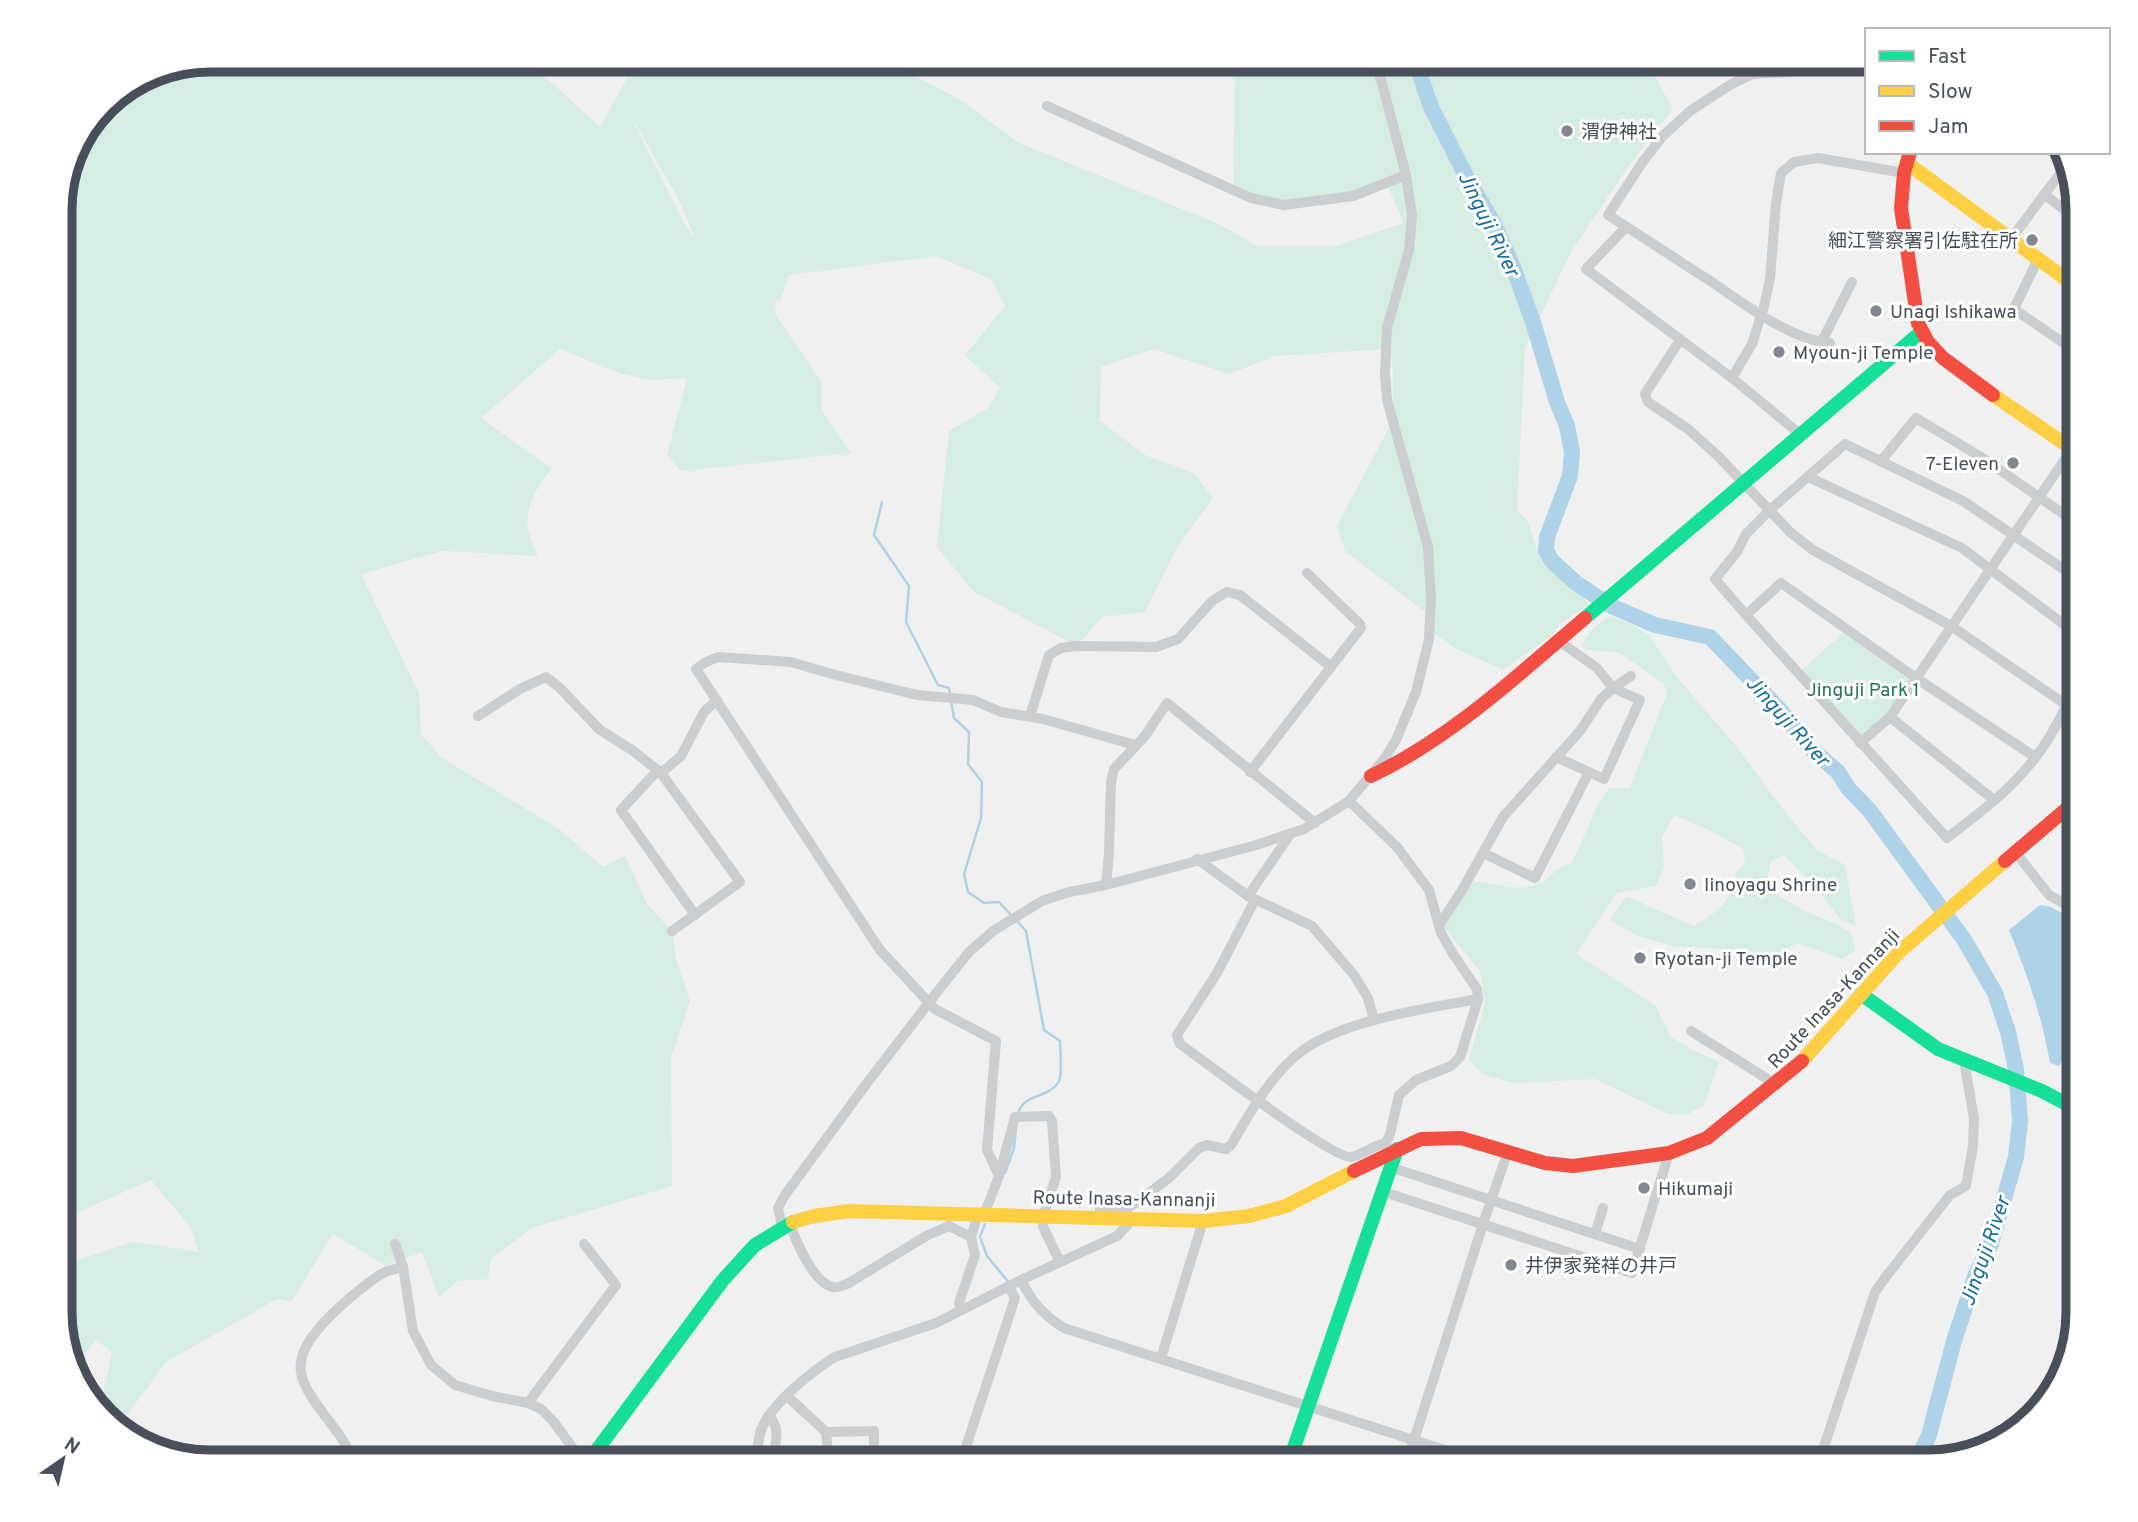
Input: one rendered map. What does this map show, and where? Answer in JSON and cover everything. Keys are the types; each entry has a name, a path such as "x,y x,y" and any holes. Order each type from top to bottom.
{"main road":[{"path":"2066,279 1907,163 1901,208 1916,315 1921,332 1949,364 2066,440"},
{"path":"1371,776 1418,752 1502,688 1921,332"},
{"name":"Route Inasa-Kannanji","path":"597,1450 723,1280 755,1245 786,1225 814,1216 850,1211 1203,1221 1249,1216 1286,1206 1421,1139 1461,1138 1545,1163 1573,1166 1669,1153 1707,1138 1797,1067 1883,968 2066,809"},
{"path":"1861,994 1938,1049 2042,1091 2066,1104"},
{"path":"1293,1450 1381,1191 1390,1153"}],"street":[{"path":"971,1237 949,1226 926,1236 849,1283 830,1287 813,1270 778,1208 867,1083 969,952 993,931 1016,915 1051,898 1290,835 1315,823 1349,801 1371,776 1396,740 1416,692 1429,639 1431,598 1428,547 1388,400 1385,374 1387,328 1409,250 1412,215 1406,175 1378,72"},
{"path":"1748,72 1752,74"},
{"path":"1790,72 1752,74 1690,111 1663,136 1644,160 1608,215 1761,315 1799,335 1825,343 1852,282"},
{"path":"1047,106 1251,198 1284,205 1353,196 1406,175"},
{"path":"1732,378 1752,344 1770,279 1781,173 1794,162 1818,158 1907,163"},
{"path":"2011,239 2061,171"},
{"path":"2044,194 2066,211"},
{"path":"1626,227 1586,269 1732,378 1800,434"},
{"path":"2038,259 2014,309 2066,345"},
{"path":"1681,340 1645,394 1648,402 1688,429 1718,456 1770,510 1790,532 1813,550 1951,626 2066,704 2025,770 1994,800 1947,838 1716,579 1737,552 1746,534 1770,510 1845,444 1963,501 2066,571"},
{"path":"1881,461 1916,418 1981,457 2066,516"},
{"path":"1860,743 1890,717 2066,460"},
{"path":"1808,477 1962,548 2066,626"},
{"path":"1250,772 1361,628 1307,573"},
{"path":"1746,615 1781,583 2035,757"},
{"path":"1030,716 1049,655 1061,648 1077,646 1156,647 1178,639 1212,601 1227,592 1240,596 1331,667"},
{"path":"1556,757 1604,779 1640,700 1613,688 1597,668 1559,641"},
{"path":"999,1176 987,1150 996,1041 940,1013 880,950 696,669 718,657 792,662 917,695 973,700 1001,712 1030,716 1135,745"},
{"path":"1438,925 1461,892 1503,817 1580,731 1601,699 1631,676"},
{"path":"478,716 546,677 600,730 660,772 740,881 672,931"},
{"path":"695,915 621,810 660,772 681,756 704,712 717,700"},
{"path":"1106,885 1114,769 1145,736 1167,703 1315,823"},
{"path":"1890,717 1994,800"},
{"path":"1483,853 1535,878 1589,772"},
{"path":"1349,801 1397,847 1429,890 1438,925 1453,954 1477,989 1478,999 1460,1057 1451,1066 1416,1080 1399,1095 1390,1133 1390,1153"},
{"path":"1290,835 1251,898 1217,973 1177,1035 1180,1044 1339,1154 1350,1157 1377,1145 1491,1199 1640,1249"},
{"path":"2016,853 2049,895 2066,904"},
{"path":"1197,859 1251,898 1312,926 1354,975 1368,998 1374,1020"},
{"path":"1100,1219 1100,1208 1126,1209 1168,1178 1199,1148 1207,1145 1226,1149 1231,1145 1258,1100 1283,1067 1299,1052 1317,1042 1374,1020 1478,999"},
{"path":"1691,1031 1777,1085"},
{"path":"1823,1450 1875,1292 1950,1195 1966,1186 1973,1146 1974,1119 1968,1062"},
{"path":"962,1310 959,1303 975,1255 971,1237 999,1176 1015,1116 1049,1116 1052,1121 1056,1177 1043,1217 1043,1227 1060,1262"},
{"path":"1411,1450 1508,1151"},
{"path":"1381,1191 1632,1273 1669,1153"},
{"path":"1595,1234 1603,1208"},
{"path":"758,1450 761,1429 769,1415 804,1378 835,1357 936,1323 1116,1236 1125,1230 1133,1219"},
{"path":"1161,1358 1203,1221"},
{"path":"395,1244 404,1267 413,1331 431,1365 455,1385 528,1403 541,1409 574,1450"},
{"path":"528,1403 617,1285 584,1244"},
{"path":"347,1450 300,1376 301,1355 318,1329 348,1300 385,1272 404,1267"},
{"path":"1021,1280 1032,1302 1064,1328 1445,1450"},
{"path":"965,1450 1014,1298 1009,1287"},
{"path":"787,1396 827,1432 874,1431 874,1450"},
{"path":"769,1415 776,1425 778,1437 773,1450"},
{"path":"827,1432 828,1450"}],"green space":[{"path":"201,72 540,72 600,127 630,72 907,72 959,99 1019,143 1219,224 1257,246 1336,246 1404,223 1387,185 1348,196 1284,205 1233,190 1235,80 1224,72 1653,72 1673,109 1630,164 1571,252 1525,348 1517,509 1529,523 1536,548 1554,569 1573,580 1588,605 1560,624 1551,636 1503,670 1457,649 1434,633 1433,618 1345,551 1337,526 1393,420 1393,370 1389,341 1386,349 1275,356 1229,374 1154,349 1101,367 1100,421 1145,455 1195,474 1213,498 1178,546 1145,612 1102,617 1077,646 974,592 937,547 949,431 988,408 1000,388 965,355 1005,306 991,279 936,256 789,275 780,301 776,300 775,314 821,381 822,411 851,453 681,471 667,455 687,378 653,380 622,374 560,349 481,418 552,469 537,489 528,513 528,529 538,556 442,551 361,574 419,693 421,734 442,758 559,829 603,867 625,856 647,904 672,931 676,959 690,1001 671,1058 672,1186 532,1228 491,1259 488,1279 458,1281 439,1297 422,1252 386,1266 333,1234 291,1302 277,1299 166,1362 124,1420 103,1399 112,1352 96,1340 84,1354 79,1355 76,1348 72,1321 72,1262 132,1242 199,1252 191,1228 151,1180 72,1215 72,201 79,165 90,141 112,112 133,95 174,76","holes":["628,111 679,200 695,238 684,223"]},
{"path":"1609,616 1631,624 1649,635 1677,677 1736,746 1817,850 1845,865 1856,926 1840,919 1817,889 1784,855 1771,861 1766,888 1802,910 1851,933 1855,950 1842,959 1796,943 1770,966 1751,951 1672,946 1638,936 1610,920 1626,896 1694,926 1717,911 1727,898 1736,872 1745,864 1743,849 1674,815 1662,837 1664,868 1656,886 1617,893 1576,954 1655,1005 1671,1037 1719,1062 1704,1105 1688,1114 1668,1114 1595,1079 1512,1083 1484,1075 1469,1060 1485,1003 1480,971 1443,926 1474,881 1507,887 1533,886 1561,867 1572,863 1597,807 1609,788 1630,788 1667,693 1663,683 1618,652 1581,647 1592,630"},
{"name":"Jinguji Park 1","path":"1843,633 1909,680 1886,714 1861,736 1802,670"}],"water":[{"path":"2040,905 2051,907 2066,915 2066,1053 2059,1066 2050,1063 2033,995 2009,930"}],"waterway":[{"name":"Jinguji River","path":"1419,72 1431,107 1494,224 1513,267 1567,426 1572,452 1570,476 1547,537 1546,551 1552,561 1576,583 1611,606 1655,625 1710,637 1780,710 1809,747 1838,772 1848,788 1870,811 1965,941 1995,993 2008,1032 2016,1069 2020,1121 2016,1157 1991,1244 1976,1274 1954,1341 1929,1435 1922,1450"},
{"path":"882,502 874,535 909,586 906,622 938,685 949,688 950,694"},
{"path":"951,701 954,718 969,732 968,764 982,782 981,818 964,874 968,892 984,903 999,902 1012,916"},
{"path":"1017,921 1026,931 1044,1030 1060,1041 1061,1067 1059,1081 1055,1087 1024,1103 1018,1115"},
{"path":"1005,1173 1014,1148 1016,1129"},
{"path":"985,1224 980,1237 987,1256 1010,1284"}],"traffic: fast":[{"path":"1585,618 1921,332"},
{"path":"1861,994 1938,1049 2042,1091 2066,1104"},
{"path":"1293,1450 1397,1149"},
{"path":"597,1450 723,1280 755,1245 793,1222"}],"traffic: slow":[{"path":"1907,163 2066,279"},
{"path":"1993,395 2066,445"},
{"path":"1802,1061 1899,952 2005,861"},
{"path":"793,1222 850,1211 1203,1221 1249,1216 1286,1206 1354,1171"}],"traffic: jam":[{"path":"1909,154 1904,173 1901,208 1918,323 1928,342 1943,358 1993,395"},
{"path":"1371,776 1400,761 1456,724 1585,618"},
{"path":"2005,861 2066,809"},
{"path":"1354,1171 1421,1139 1461,1138 1545,1163 1573,1166 1669,1153 1707,1138 1802,1061"}],"place":[{"name":"渭伊神社","path":"1567,131"},
{"name":"細江警察署引佐駐在所","path":"2032,240"},
{"name":"Unagi Ishikawa","path":"1876,311"},
{"name":"Myoun-ji Temple","path":"1779,352"},
{"name":"7-Eleven","path":"2013,463"},
{"name":"Iinoyagu Shrine","path":"1690,884"},
{"name":"Ryotan-ji Temple","path":"1640,958"},
{"name":"Hikumaji","path":"1644,1188"},
{"name":"井伊家発祥の井戸","path":"1511,1265"}]}
